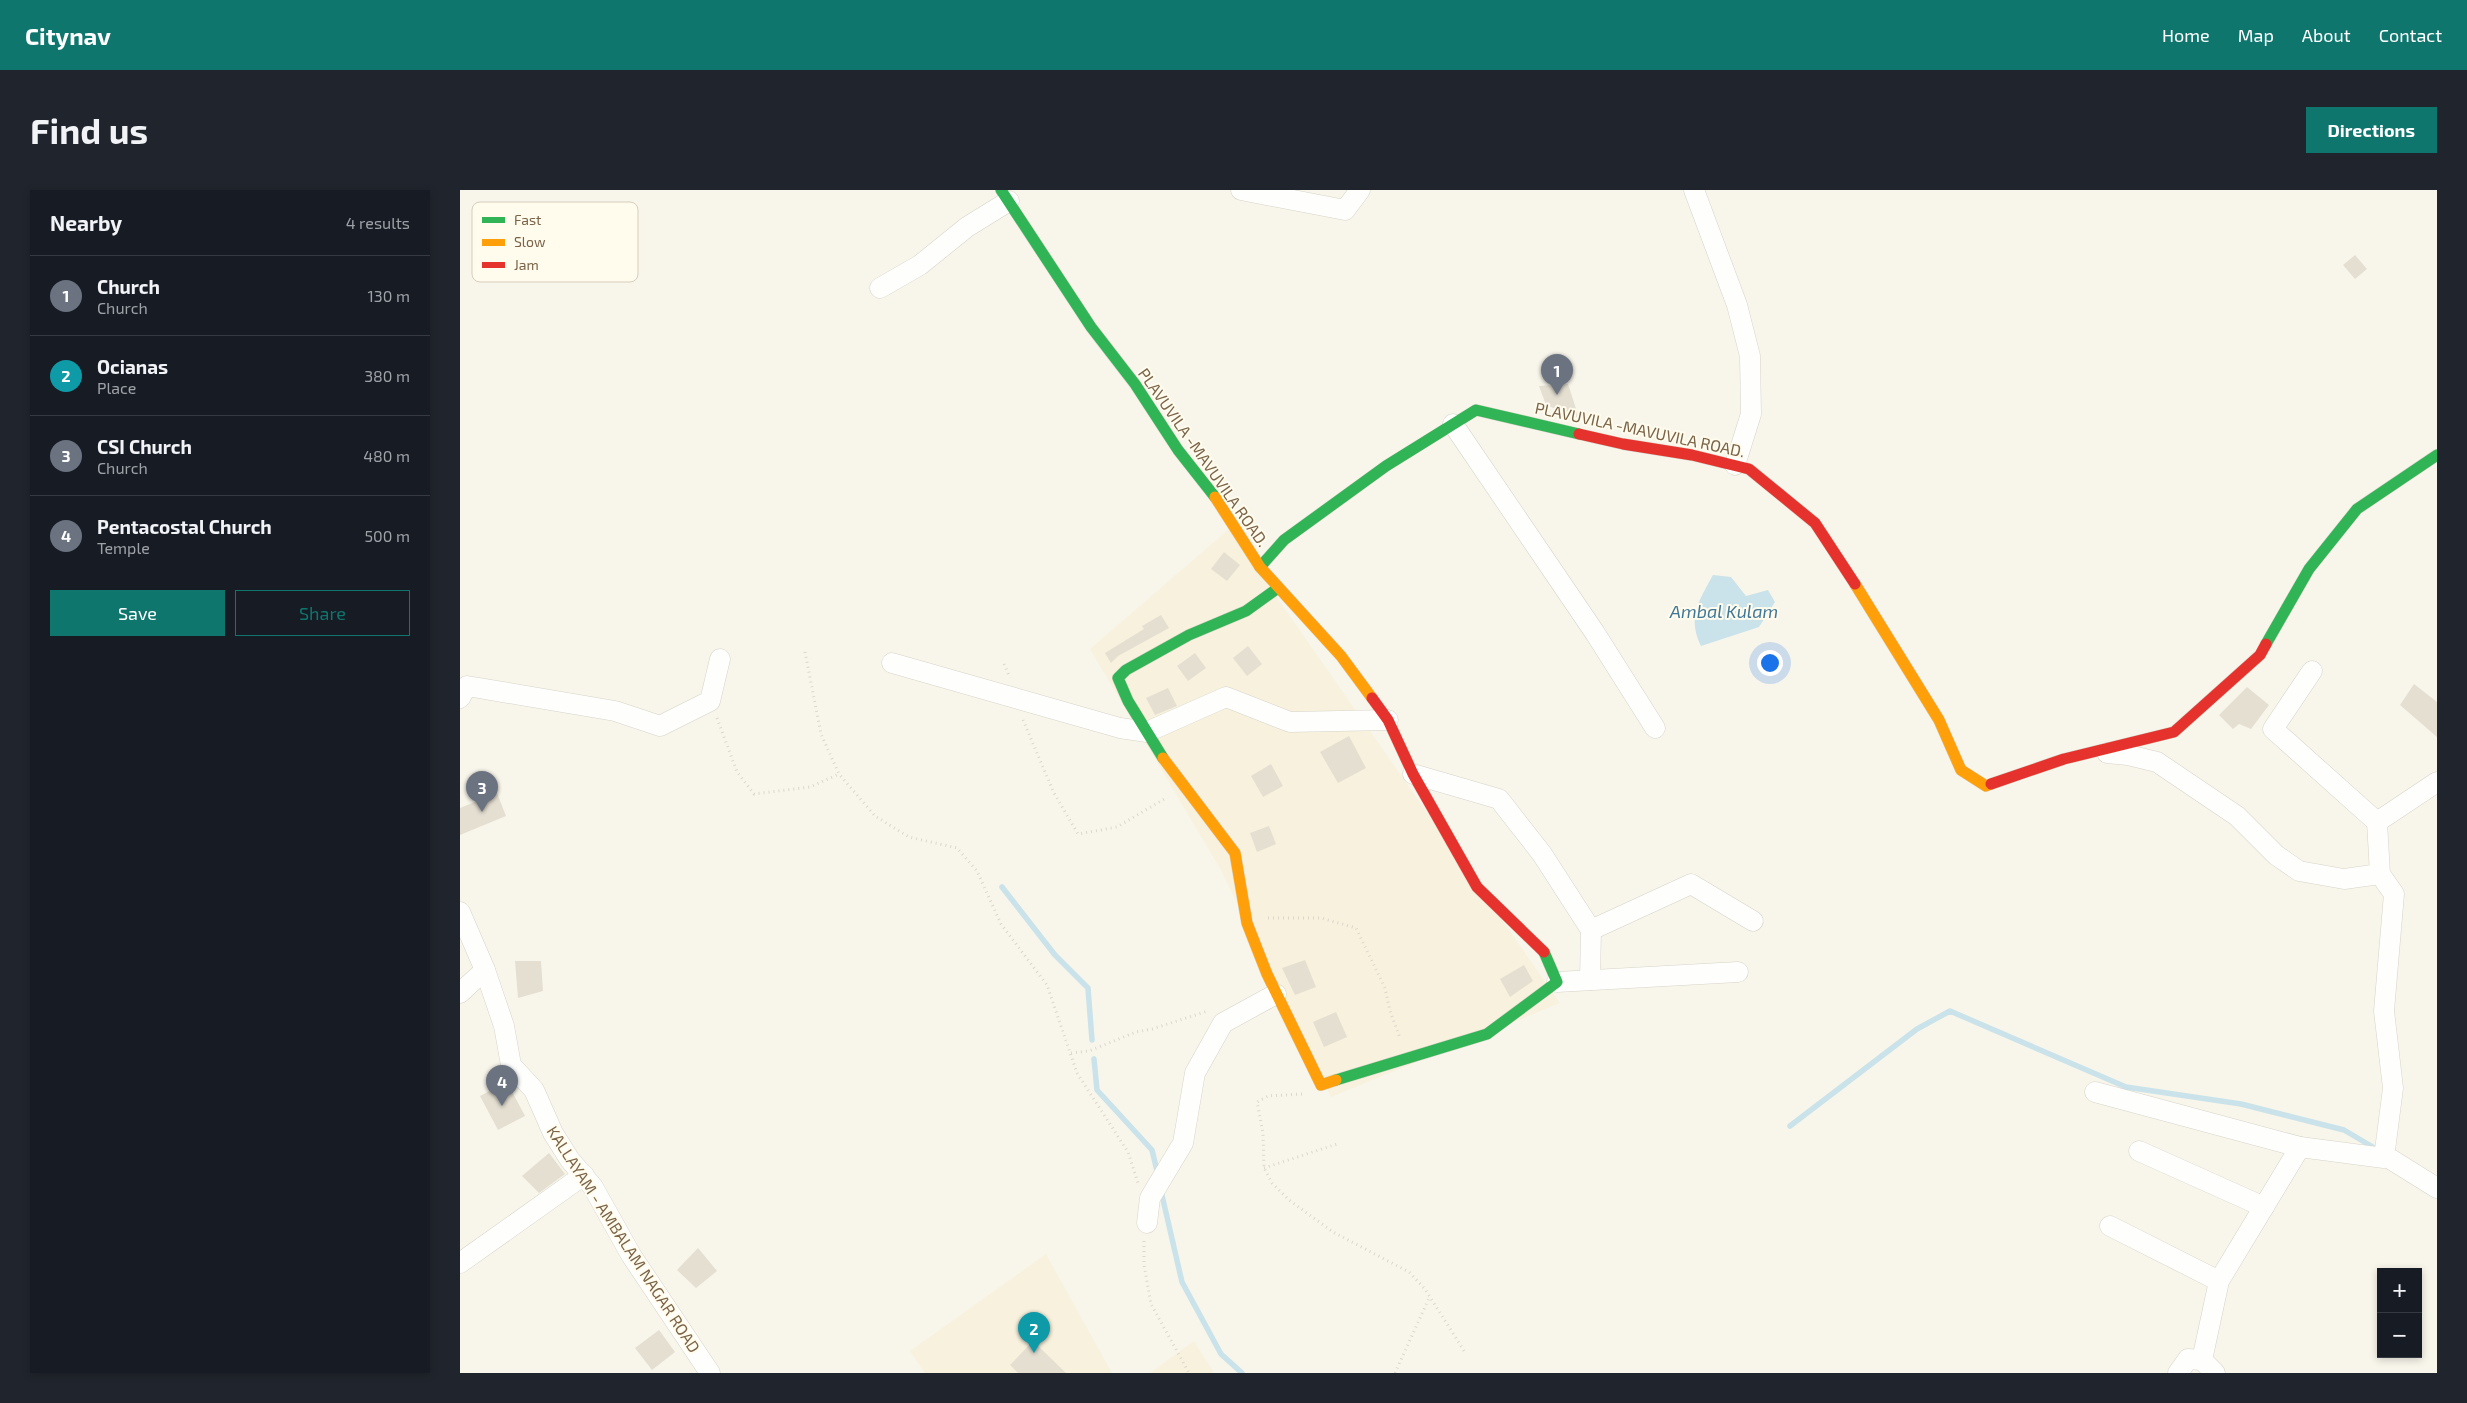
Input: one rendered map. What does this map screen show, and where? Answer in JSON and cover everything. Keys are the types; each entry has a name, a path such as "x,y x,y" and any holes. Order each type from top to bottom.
{"street":[{"path":"1241,190 1345,210 1360,190"},
{"path":"1694,190 1737,305 1750,356 1751,414 1742,461"},
{"path":"880,288 920,265 1005,196"},
{"name":"PLAVUVILA -MAVUVILA ROAD.","path":"1005,196 1091,326 1135,384 1178,450 1223,508 1260,567 1284,540 1386,466 1476,410 1623,444 1742,461 1815,523 1879,621 1934,712 1961,770 1986,786 2064,759 2174,732 2260,655 2309,569 2357,509 2437,456"},
{"path":"1453,424 1595,633 1655,728"},
{"path":"1260,567 1341,656 1388,720 1413,774 1477,887 1543,948 1557,982"},
{"path":"1278,588 1246,611 1189,636 1118,676 1128,701 1168,767 1236,853 1246,918 1276,994 1321,1085 1487,1034 1557,982 1738,972"},
{"path":"460,698 468,686 615,711 660,726 710,701 720,659"},
{"path":"892,663 1120,728 1147,732 1226,697 1290,722 1388,720"},
{"path":"2312,671 2273,729 2377,822 2380,874 2394,894 2384,1010 2393,1088 2384,1151"},
{"path":"2157,762 2174,732"},
{"path":"2095,751 2128,755 2157,762 2237,816 2276,855 2299,870 2344,879 2380,874"},
{"path":"1413,774 1499,799 1542,854 1591,930 1590,980"},
{"path":"2377,822 2437,782"},
{"path":"1591,930 1691,884 1753,921"},
{"name":"KALLAYAM - AMBALAM NAGAR ROAD","path":"460,912 485,970 504,1026 511,1065 534,1090 553,1133 614,1221 631,1254 710,1373"},
{"path":"460,993 485,970"},
{"path":"1146,1223 1145,1193 1170,1167 1183,1143 1195,1072 1224,1023 1276,994"},
{"path":"2095,1092 2300,1147 2384,1151 2437,1188"},
{"path":"2178,1373 2188,1359 2209,1366 2219,1281 2300,1147"},
{"path":"2139,1151 2264,1207"},
{"path":"460,1263 584,1176"},
{"path":"2110,1226 2219,1281"}],"path":[{"path":"805,652 821,734 839,774 875,816 909,837 957,848 977,871 1001,924 1047,985 1077,1073 1128,1152 1145,1193"},
{"path":"1004,664 1031,740 1054,793 1078,834 1117,827 1183,787"},
{"path":"710,701 737,772 754,794 810,787 839,774"},
{"path":"1246,918 1321,918 1356,928 1386,988 1390,1011 1406,1058"},
{"path":"1071,1053 1089,1051 1136,1032 1152,1029 1212,1010 1221,1009 1239,1015"},
{"path":"1321,1085 1321,1091 1268,1096 1257,1102 1263,1132 1264,1168 1272,1183 1289,1200 1333,1232 1409,1272 1430,1296 1466,1354"},
{"path":"1264,1168 1340,1143"},
{"path":"1146,1223 1144,1265 1150,1304 1189,1373"},
{"path":"1395,1373 1430,1296"}],"shaded area":[{"path":"1229,529 1560,1003 1331,1097 1221,870 1090,649"},
{"path":"1046,1254 1112,1373 925,1373 910,1351"},
{"path":"1194,1341 1214,1373 1150,1373"}],"water":[{"name":"Ambal Kulam","path":"1713,575 1731,577 1746,596 1768,590 1775,602 1759,627 1701,646 1695,626 1696,609"}],"building":[{"path":"2355,255 2367,269 2355,279 2343,265"},
{"path":"1568,384 1579,418 1546,405 1539,386"},
{"path":"1224,552 1240,565 1227,581 1211,569"},
{"path":"1161,615 1169,628 1118,656 1111,663 1105,653 1144,629 1142,626"},
{"path":"1248,646 1262,664 1247,676 1233,658"},
{"path":"1195,653 1206,668 1188,681 1177,666"},
{"path":"2414,684 2437,702 2437,737 2400,705"},
{"path":"2247,687 2269,705 2251,729 2239,724 2233,729 2219,715"},
{"path":"1168,688 1177,706 1155,715 1146,698"},
{"path":"1349,736 1366,768 1338,783 1320,752"},
{"path":"1271,764 1283,786 1263,797 1251,776"},
{"path":"497,793 506,816 460,835 460,808"},
{"path":"1269,826 1276,844 1257,852 1250,833"},
{"path":"1305,960 1316,987 1295,995 1282,968"},
{"path":"515,961 541,961 543,991 518,998"},
{"path":"1524,965 1533,981 1510,997 1500,979"},
{"path":"1336,1012 1347,1037 1324,1047 1313,1022"},
{"path":"507,1082 525,1116 498,1130 480,1096"},
{"path":"549,1153 565,1174 539,1193 522,1176"},
{"path":"698,1248 717,1271 696,1288 677,1270"},
{"path":"659,1330 675,1352 652,1370 635,1348"},
{"path":"1033,1341 1066,1373 1018,1373 1010,1365"}],"waterway":[{"path":"1002,887 1055,955 1088,988 1092,1040"},
{"path":"1790,1126 1917,1029 1950,1011 2126,1087 2241,1104 2344,1130 2378,1150"},
{"path":"1094,1059 1097,1090 1152,1150 1158,1175"},
{"path":"1161,1191 1182,1282 1221,1354 1242,1373"}],"traffic: fast":[{"path":"1001,190 1091,327 1135,384 1178,450 1215,497"},
{"path":"1260,567 1284,540 1386,466 1476,410 1579,434"},
{"path":"2266,644 2309,569 2357,509 2437,455"},
{"path":"1163,758 1128,701 1118,678 1126,670 1189,635 1246,611 1278,588"},
{"path":"1336,1080 1487,1034 1557,982 1544,952"}],"traffic: slow":[{"path":"1215,497 1260,567 1341,656 1372,698"},
{"path":"1855,584 1939,720 1961,770 1986,786 1991,784"},
{"path":"1163,758 1235,853 1247,923 1267,974 1321,1085 1336,1080"}],"traffic: jam":[{"path":"1579,434 1623,444 1692,455 1749,469 1815,523 1855,584"},
{"path":"1991,784 2064,759 2174,732 2260,655 2266,644"},
{"path":"1372,698 1388,720 1413,774 1477,887 1544,952"}],"place":[{"name":"Church","path":"1557,395"},
{"name":"CSI Church","path":"482,812"},
{"name":"Pentacostal Church","path":"502,1106"},
{"name":"Ocianas","path":"1034,1353"}]}
